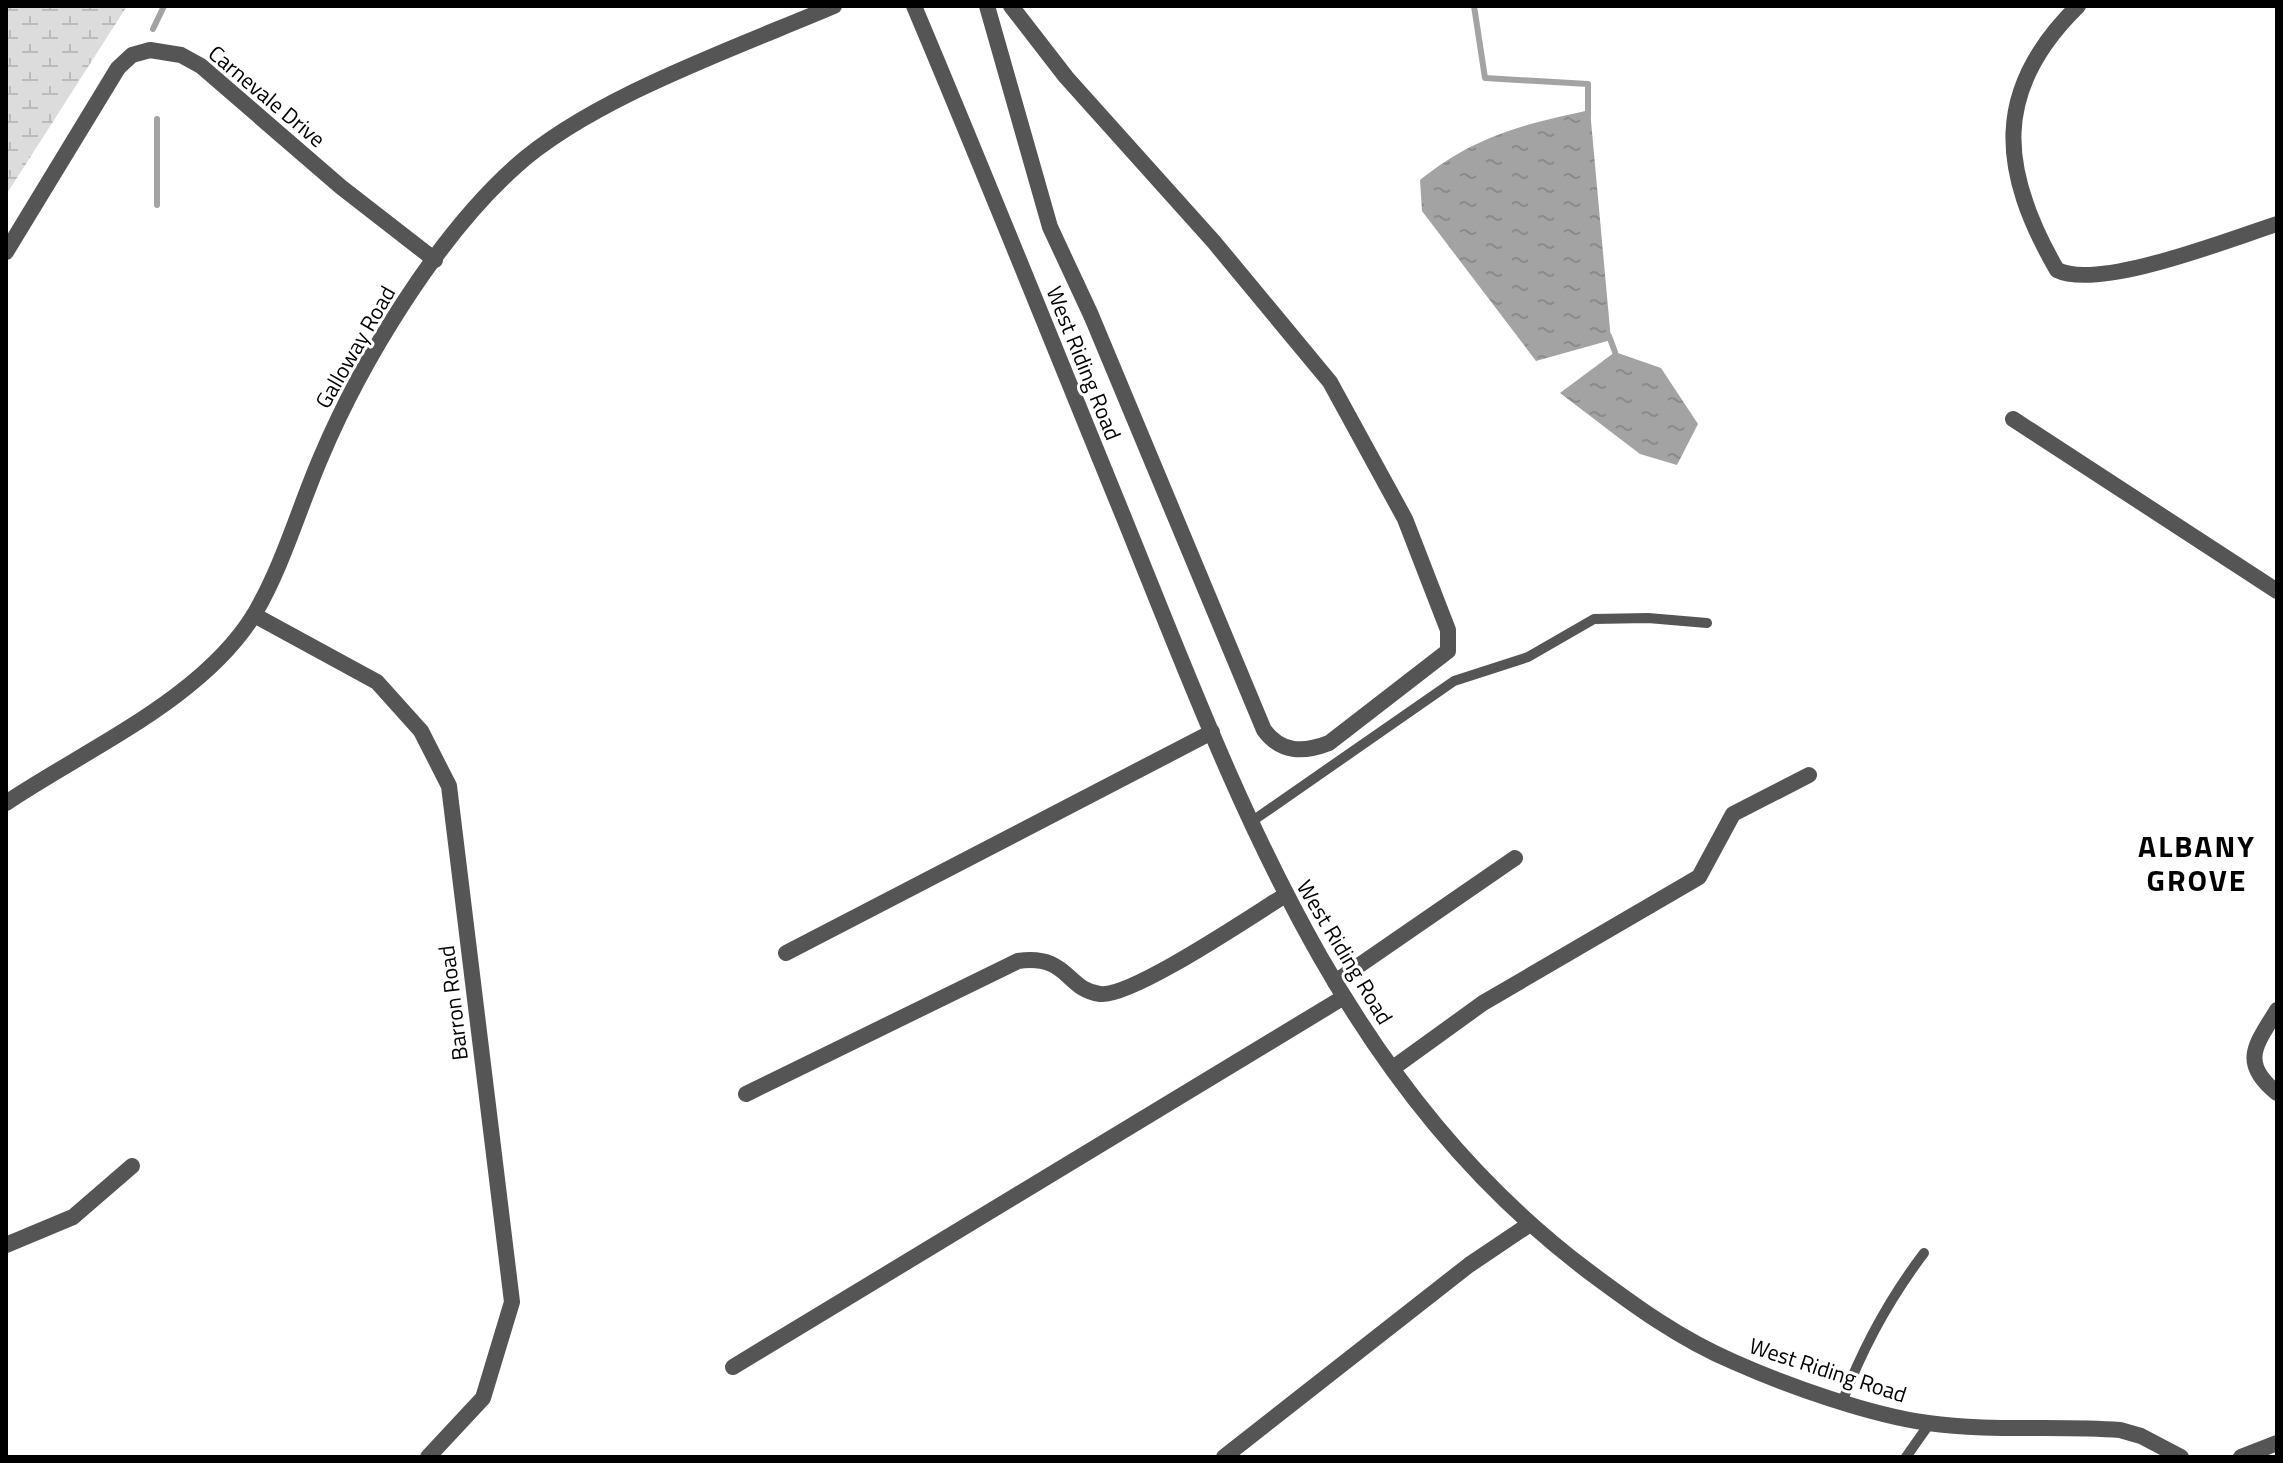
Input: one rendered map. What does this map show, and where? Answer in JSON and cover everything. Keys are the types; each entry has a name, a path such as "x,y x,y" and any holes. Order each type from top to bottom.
{"street":[{"name":"Galloway Road","path":"6,803 144,717 195,679 254,615 339,416 367,365 435,260 495,186 539,148 630,96 834,6"},
{"name":"West Riding Road","path":"914,6 1212,732 1284,896 1339,990 1393,1068 1475,1171 1530,1224 1638,1309 1734,1363 1843,1400 1930,1423 2120,1430 2141,1436 2181,1457"},
{"path":"987,6 1050,227 1091,315 1264,730 1273,741 1286,748 1313,749 1329,743 1448,651 1448,630 1405,519 1330,382 1214,242 1066,77 1011,6"},
{"path":"2078,6 2041,51 2018,90 2012,127 2023,198 2057,270 2077,276 2099,274 2159,261 2277,224"},
{"name":"Carnevale Drive","path":"6,252 118,68 139,51 163,50 201,66 341,187 435,260"},
{"path":"2013,419 2277,591"},
{"name":"Barron Road","path":"254,615 377,682 421,731 449,786 512,1302 483,1398 432,1456"},
{"path":"786,953 1212,732"},
{"path":"1393,1068 1483,1003 1699,877 1730,817 1739,808 1809,775"},
{"path":"733,1367 1339,990 1515,858"},
{"path":"746,1094 1018,961 1051,962 1095,993 1118,992 1200,948 1284,896"},
{"path":"2277,1010 2256,1045 2253,1062 2261,1080 2277,1093"},
{"path":"6,1245 73,1217 132,1166"},
{"path":"1224,1457 1469,1265 1530,1224"},
{"path":"2241,1457 2277,1443"}],"lane":[{"path":"1251,822 1454,681 1528,657 1594,619 1648,618 1707,623"},
{"path":"1843,1400 1859,1359 1903,1280 1924,1253"},
{"path":"1906,1457 1930,1423"}],"green space":[{"path":"6,6 127,6 6,195"}],"water":[{"path":"1590,110 1611,340 1536,361 1422,211 1420,180 1480,142 1543,121"},
{"path":"1615,352 1661,368 1698,424 1677,465 1640,454 1560,393"}],"waterway":[{"path":"153,29 164,6"},
{"path":"1474,6 1485,78 1588,84 1588,116"},
{"path":"157,119 157,205"},
{"path":"1609,336 1615,352"}],"district":[{"name":"ALBANY GROVE","path":"2197,863"}]}
